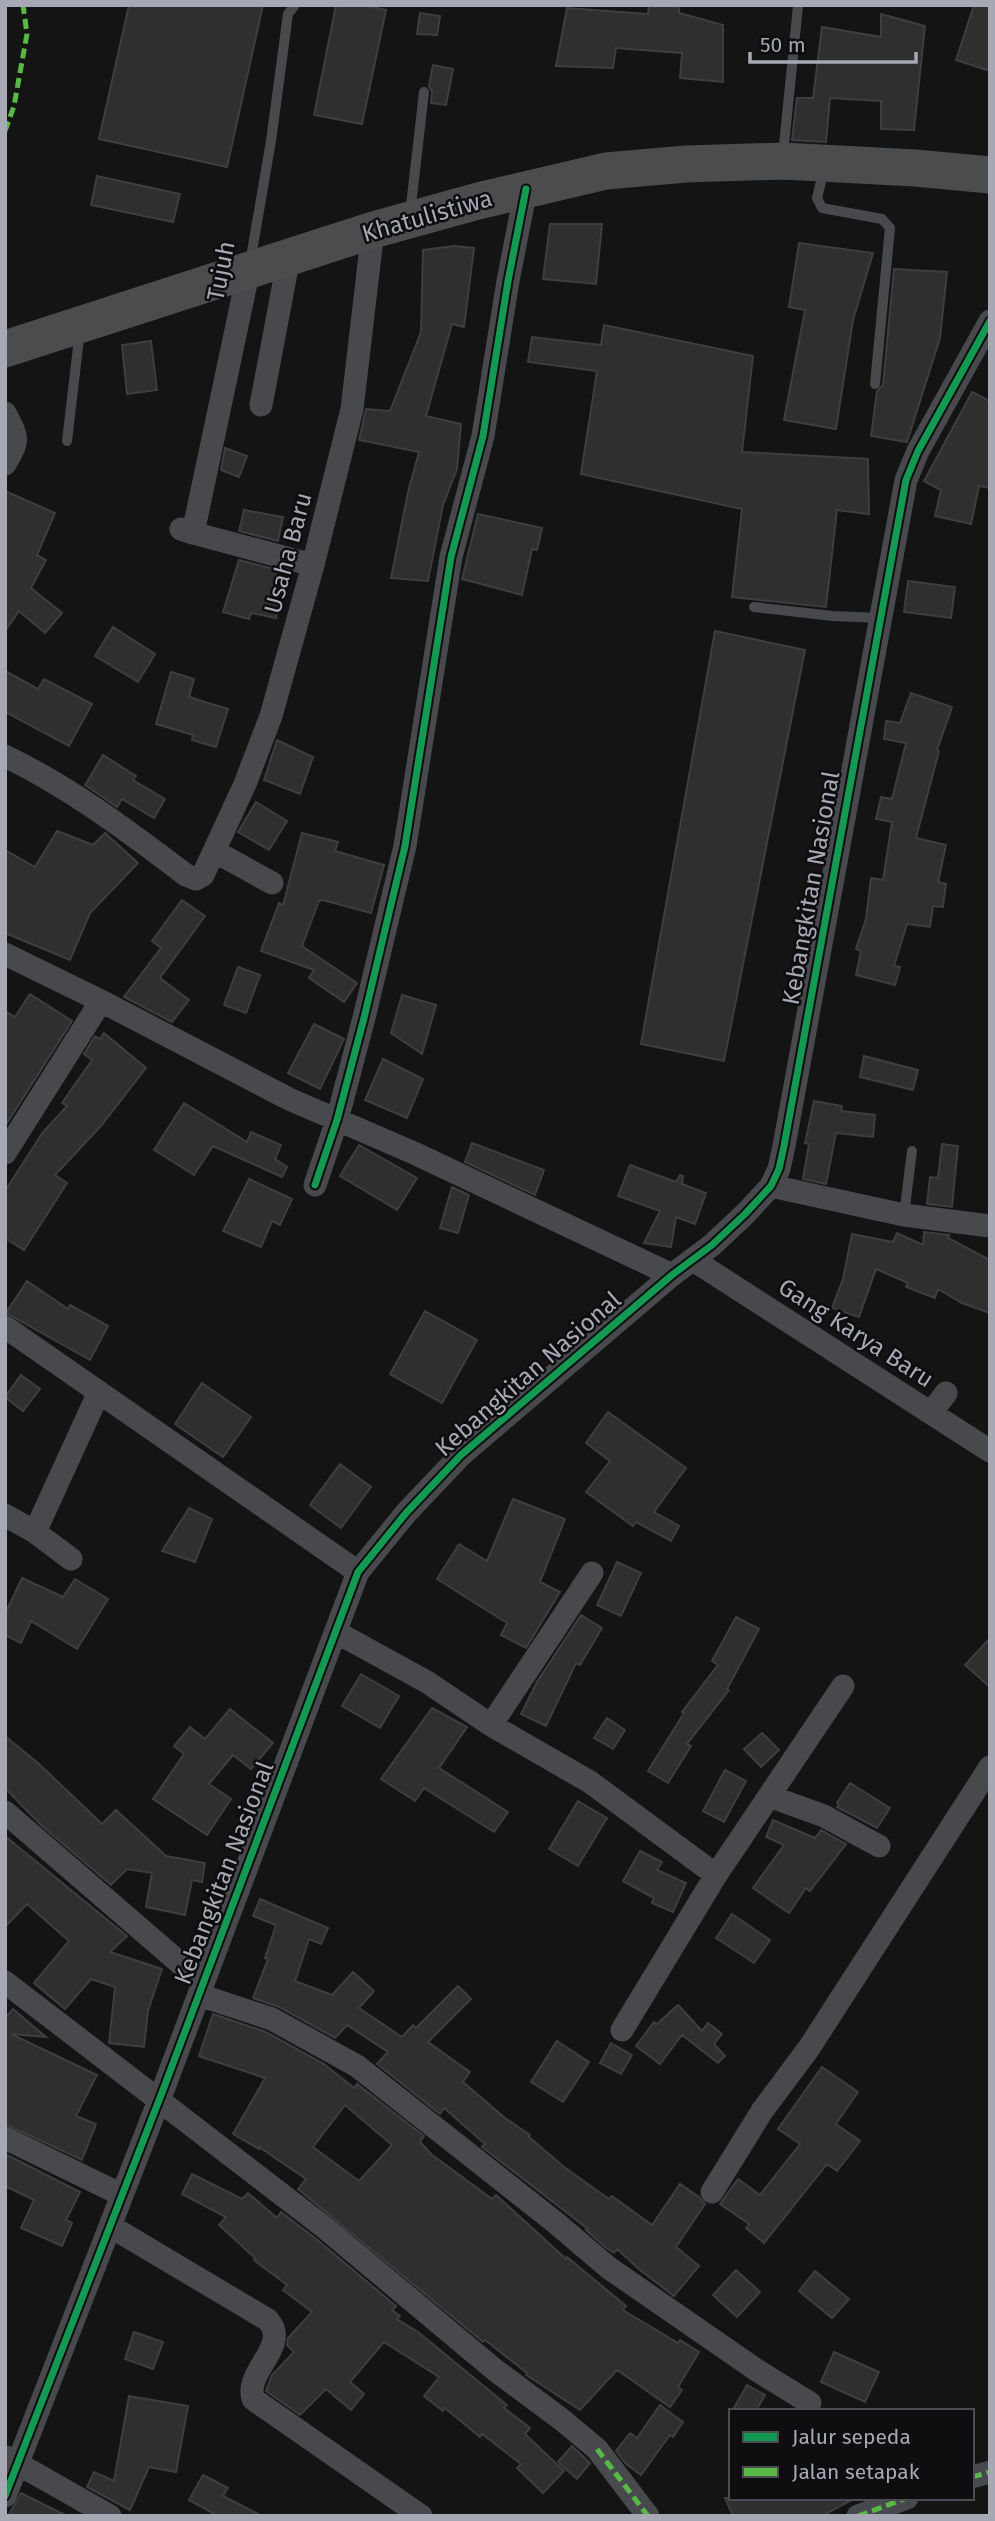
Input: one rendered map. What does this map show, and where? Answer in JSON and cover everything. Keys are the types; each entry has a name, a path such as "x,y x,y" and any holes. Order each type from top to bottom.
{"highway":[{"name":"Khatulistiwa","path":"5,349 373,230 526,189 606,171 685,164 783,161 990,175"}],"street":[{"path":"315,1185 337,1120 405,846 452,557 483,436 526,189"},
{"name":"Usaha Baru","path":"5,756 44,775 110,818 186,875 196,878 203,875 245,784 271,716 313,565 352,409 373,230"},
{"path":"261,405 289,257"},
{"name":"Tujuh","path":"249,269 187,531 313,565"},
{"name":"Kebangkitan Nasional","path":"5,2496 12,2460 110,2226 358,1572 406,1513 461,1455 729,1230 771,1186 779,1169 906,480 918,451 990,321"},
{"path":"5,413 18,437 16,446 5,464"},
{"path":"214,851 272,883"},
{"path":"5,954 289,1099 673,1275"},
{"path":"5,1153 101,1001"},
{"path":"771,1186 904,1215 990,1226"},
{"name":"Gang Karya Baru","path":"693,1260 990,1451"},
{"path":"5,1326 358,1572"},
{"path":"35,1532 99,1392"},
{"path":"931,1413 946,1393"},
{"path":"5,1515 35,1532 71,1559"},
{"path":"491,1724 592,1573"},
{"path":"336,1632 427,1682 491,1724 590,1782 716,1875"},
{"path":"622,2030 716,1875 843,1686"},
{"path":"712,2192 762,2111 809,2048 990,1768"},
{"path":"769,1796 824,1816 879,1846"},
{"path":"5,1812 47,1846 201,1989 272,2019 357,2066 609,2268 758,2371 810,2403"},
{"path":"5,1982 324,2227 495,2370 561,2419 597,2449 648,2516"},
{"path":"5,2138 122,2195"},
{"path":"110,2226 268,2320 275,2328 275,2337 251,2387 253,2399 421,2516"},
{"path":"12,2460 110,2516"},
{"path":"858,2516 901,2500"}],"lane":[{"name":"Tujuh","path":"249,269 271,141 288,14 295,5"},
{"path":"783,161 798,6"},
{"path":"409,220 424,92"},
{"path":"825,163 817,198 822,208 882,219 890,228 875,384"},
{"path":"67,442 81,324"},
{"path":"754,607 833,617 879,618"},
{"path":"904,1215 912,1151"}],"building":[{"path":"129,5 263,5 227,167 99,139"},
{"path":"336,5 363,5 386,10 362,124 314,115"},
{"path":"649,5 679,5 679,13 723,25 723,82 680,78 682,53 616,48 613,68 556,66 567,8 648,14"},
{"path":"974,5 990,5 990,71 956,60"},
{"path":"420,13 440,16 437,35 417,34"},
{"path":"881,14 925,26 914,130 881,129 881,101 830,98 826,142 792,140 797,98 813,98 822,27 881,37"},
{"path":"433,65 453,69 446,105 431,103 432,92 429,86"},
{"path":"97,176 180,194 173,222 91,205"},
{"path":"550,224 602,224 596,284 543,279"},
{"path":"799,243 873,253 853,320 836,429 784,420 805,310 789,307"},
{"path":"454,246 474,248 464,327 452,324 426,416 461,424 457,469 443,505 428,581 391,578 419,452 359,440 366,409 390,411 421,332 423,250"},
{"path":"894,269 947,272 940,338 907,442 871,436 877,391 883,385"},
{"path":"604,325 753,356 742,452 868,459 869,514 837,510 826,607 732,597 742,509 581,474 597,371 528,362 532,337 601,345"},
{"path":"151,341 157,390 127,394 122,345"},
{"path":"972,392 990,401 990,488 979,486 971,524 935,516 941,490 924,481"},
{"path":"225,448 247,456 239,477 221,470"},
{"path":"5,491 55,513 37,555 46,560 31,588 62,613 45,633 19,611 5,631"},
{"path":"244,510 283,517 278,541 239,531"},
{"path":"478,514 542,528 537,550 532,549 522,595 462,579"},
{"path":"239,560 286,572 276,618 251,613 249,619 223,612"},
{"path":"908,581 955,587 951,618 904,612"},
{"path":"113,627 155,654 138,682 95,656"},
{"path":"715,631 805,650 724,1061 641,1044"},
{"path":"5,671 38,689 44,679 92,704 69,746 5,712"},
{"path":"171,672 194,679 189,697 228,709 216,747 192,740 193,735 156,724"},
{"path":"911,693 952,707 937,750 939,751 916,838 946,845 938,882 946,884 943,907 933,906 930,927 907,924 894,966 900,967 895,985 856,975 861,951 856,949 866,919 871,878 883,880 892,822 876,819 881,797 892,799 906,743 884,739 886,721 900,723"},
{"path":"277,740 313,757 300,794 264,780"},
{"path":"103,755 136,776 133,780 165,799 154,818 122,799 117,807 85,785"},
{"path":"256,802 287,821 269,850 238,832"},
{"path":"57,831 93,845 105,833 138,863 90,913 70,960 5,933 5,850 35,867"},
{"path":"302,833 338,842 335,851 384,865 371,913 319,901 302,946 357,983 344,1002 309,978 314,970 261,951 279,903 283,905"},
{"path":"182,900 205,916 160,978 189,1000 172,1022 124,997 161,948 152,941"},
{"path":"238,967 260,975 246,1013 224,1005"},
{"path":"30,994 72,1021 5,1126 5,1011 15,1017"},
{"path":"402,995 436,1005 422,1054 391,1033"},
{"path":"314,1024 344,1039 320,1089 288,1073"},
{"path":"104,1033 146,1068 100,1127 55,1175 67,1183 24,1250 5,1238 5,1191 43,1132 67,1106 62,1103 92,1060 84,1054 95,1036 100,1039"},
{"path":"864,1056 918,1070 913,1090 860,1077"},
{"path":"383,1059 423,1079 407,1118 365,1100"},
{"path":"814,1101 842,1106 841,1111 875,1115 873,1137 836,1133 826,1184 803,1179 809,1144 805,1143"},
{"path":"184,1103 247,1142 251,1132 281,1145 275,1159 287,1167 282,1177 213,1146 194,1175 154,1150"},
{"path":"472,1143 544,1170 535,1195 465,1162"},
{"path":"942,1144 958,1146 952,1207 927,1204 930,1177 938,1178"},
{"path":"359,1145 417,1178 397,1210 340,1176"},
{"path":"630,1165 676,1182 680,1175 683,1176 682,1184 706,1193 695,1224 676,1217 671,1247 644,1243 660,1211 618,1196"},
{"path":"249,1179 292,1199 280,1225 272,1221 261,1247 223,1231"},
{"path":"452,1187 469,1195 458,1233 440,1228"},
{"path":"924,1232 949,1235 948,1238 990,1260 990,1313 962,1303 938,1289 935,1298 906,1287 908,1283 876,1269 859,1317 832,1308 843,1279 852,1234 893,1242 897,1233 923,1245"},
{"path":"27,1281 68,1309 70,1305 108,1326 90,1360 6,1313"},
{"path":"425,1311 477,1340 442,1403 390,1374"},
{"path":"21,1375 40,1389 23,1411 5,1397"},
{"path":"202,1383 251,1417 223,1457 175,1424"},
{"path":"608,1412 686,1468 654,1512 679,1526 671,1541 636,1522 633,1526 586,1492 610,1461 586,1443"},
{"path":"340,1464 371,1487 341,1528 310,1505"},
{"path":"513,1499 565,1519 540,1582 560,1592 526,1648 501,1635 507,1623 437,1579 459,1544 487,1561"},
{"path":"189,1508 212,1519 195,1562 162,1551"},
{"path":"617,1562 641,1573 621,1616 597,1605"},
{"path":"22,1578 63,1597 75,1579 108,1599 77,1649 31,1621 21,1643 5,1635 5,1614"},
{"path":"581,1615 602,1628 580,1665 576,1663 546,1726 521,1714 537,1682"},
{"path":"736,1617 759,1629 727,1689 729,1690 687,1744 691,1746 668,1783 648,1771 684,1713 682,1712 718,1665 712,1661"},
{"path":"990,1638 990,1687 965,1665"},
{"path":"361,1674 399,1696 380,1728 342,1706"},
{"path":"432,1708 467,1727 439,1768 508,1812 494,1832 424,1788 415,1801 381,1779"},
{"path":"230,1709 273,1743 251,1769 233,1755 209,1784 231,1799 207,1835 153,1799 184,1754 174,1746 190,1727 205,1739"},
{"path":"607,1718 625,1730 613,1749 594,1738"},
{"path":"762,1733 779,1750 761,1767 744,1749"},
{"path":"5,1736 38,1763 102,1824 116,1810 166,1856 205,1863 202,1882 192,1880 185,1915 146,1907 152,1873 127,1869 111,1885 42,1826 5,1788"},
{"path":"725,1770 746,1781 724,1822 703,1811"},
{"path":"850,1783 890,1808 877,1828 837,1807"},
{"path":"578,1801 607,1818 578,1866 549,1849"},
{"path":"773,1820 815,1838 821,1830 846,1844 810,1891 806,1888 789,1913 753,1888 784,1845 766,1837"},
{"path":"5,1836 127,1936 110,1952 162,1969 148,2011 144,2047 109,2043 115,1987 91,1979 65,2009 34,1983 69,1941 27,1904 5,1927"},
{"path":"640,1851 662,1862 657,1870 686,1883 673,1912 652,1903 654,1898 623,1881"},
{"path":"260,1899 328,1928 321,1944 309,1939 295,1981 332,1995 353,1972 374,1991 359,2008 402,2037 413,2025 416,2028 458,1986 471,1999 428,2042 470,2072 463,2082 505,2118 530,2135 529,2137 564,2167 609,2199 612,2196 652,2225 680,2184 699,2197 705,2204 676,2247 699,2266 674,2296 617,2249 614,2253 605,2247 586,2230 588,2229 482,2147 485,2144 444,2108 440,2114 377,2064 388,2052 347,2025 335,2038 279,2007 253,1998 268,1959 265,1958 276,1925 253,1916"},
{"path":"732,1914 770,1940 754,1963 716,1938"},
{"path":"678,2005 702,2031 708,2023 722,2034 714,2044 725,2056 718,2063 682,2035 660,2064 636,2046 654,2022 657,2024"},
{"path":"13,2009 46,2037 11,2034 97,2075 76,2116 96,2124 82,2160 5,2124 5,2018"},
{"path":"213,2014 266,2032 324,2064 354,2088 357,2084 424,2136 420,2142 431,2154 492,2199 496,2195 566,2259 567,2257 626,2306 623,2310 678,2343 680,2340 699,2352 678,2387 682,2390 670,2407 617,2370 580,2410 526,2375 527,2373 485,2340 483,2342 298,2189 306,2179 259,2147 233,2134 265,2078 199,2056","holes":["345,2105 392,2145 359,2181 313,2147"]},
{"path":"557,2041 589,2062 563,2102 531,2082"},
{"path":"611,2043 632,2055 621,2074 600,2063"},
{"path":"822,2067 858,2092 836,2124 860,2141 837,2171 827,2164 764,2243 746,2228 749,2224 720,2204 738,2179 760,2195 800,2144 778,2129"},
{"path":"5,2154 80,2192 66,2220 72,2223 62,2246 21,2228 34,2200 5,2186"},
{"path":"192,2174 242,2199 248,2193 277,2218 281,2212 315,2238 396,2306 392,2310 400,2316 397,2319 418,2332 507,2405 504,2408 530,2428 525,2434 564,2471 543,2493 517,2468 521,2464 482,2434 480,2437 445,2408 443,2411 424,2396 439,2377 384,2342 350,2382 364,2394 351,2410 326,2389 300,2415 266,2391 272,2375 294,2352 287,2345 288,2338 312,2312 283,2290 287,2285 254,2260 255,2258 219,2225 226,2217 182,2194"},
{"path":"736,2270 760,2292 737,2317 713,2295"},
{"path":"815,2271 849,2299 832,2318 799,2291"},
{"path":"134,2332 163,2342 153,2369 125,2359"},
{"path":"834,2352 879,2372 865,2402 821,2382"},
{"path":"747,2385 765,2395 757,2409 733,2409"},
{"path":"129,2396 188,2406 176,2472 149,2467 130,2510 87,2487 94,2472 114,2481"},
{"path":"660,2405 683,2422 673,2437 670,2435 641,2475 626,2464 616,2451 630,2433 637,2438"},
{"path":"572,2446 590,2463 577,2479 558,2462"},
{"path":"203,2475 228,2488 223,2496 262,2516 218,2516 189,2500"},
{"path":"21,2493 67,2516 8,2516"},
{"path":"725,2498 851,2500 822,2516 733,2516"}],"marked path":[{"path":"5,131 14,106 27,34 23,5"},
{"path":"597,2449 648,2516"},
{"path":"974,2476 990,2472"},
{"path":"858,2516 902,2500"}],"cycle path":[{"path":"315,1185 337,1120 405,846 451,557 483,436 526,189"},
{"path":"5,2496 163,2090 358,1572 406,1513 461,1455 672,1275 712,1245 771,1186 779,1169 906,480 918,451 990,321"}]}
